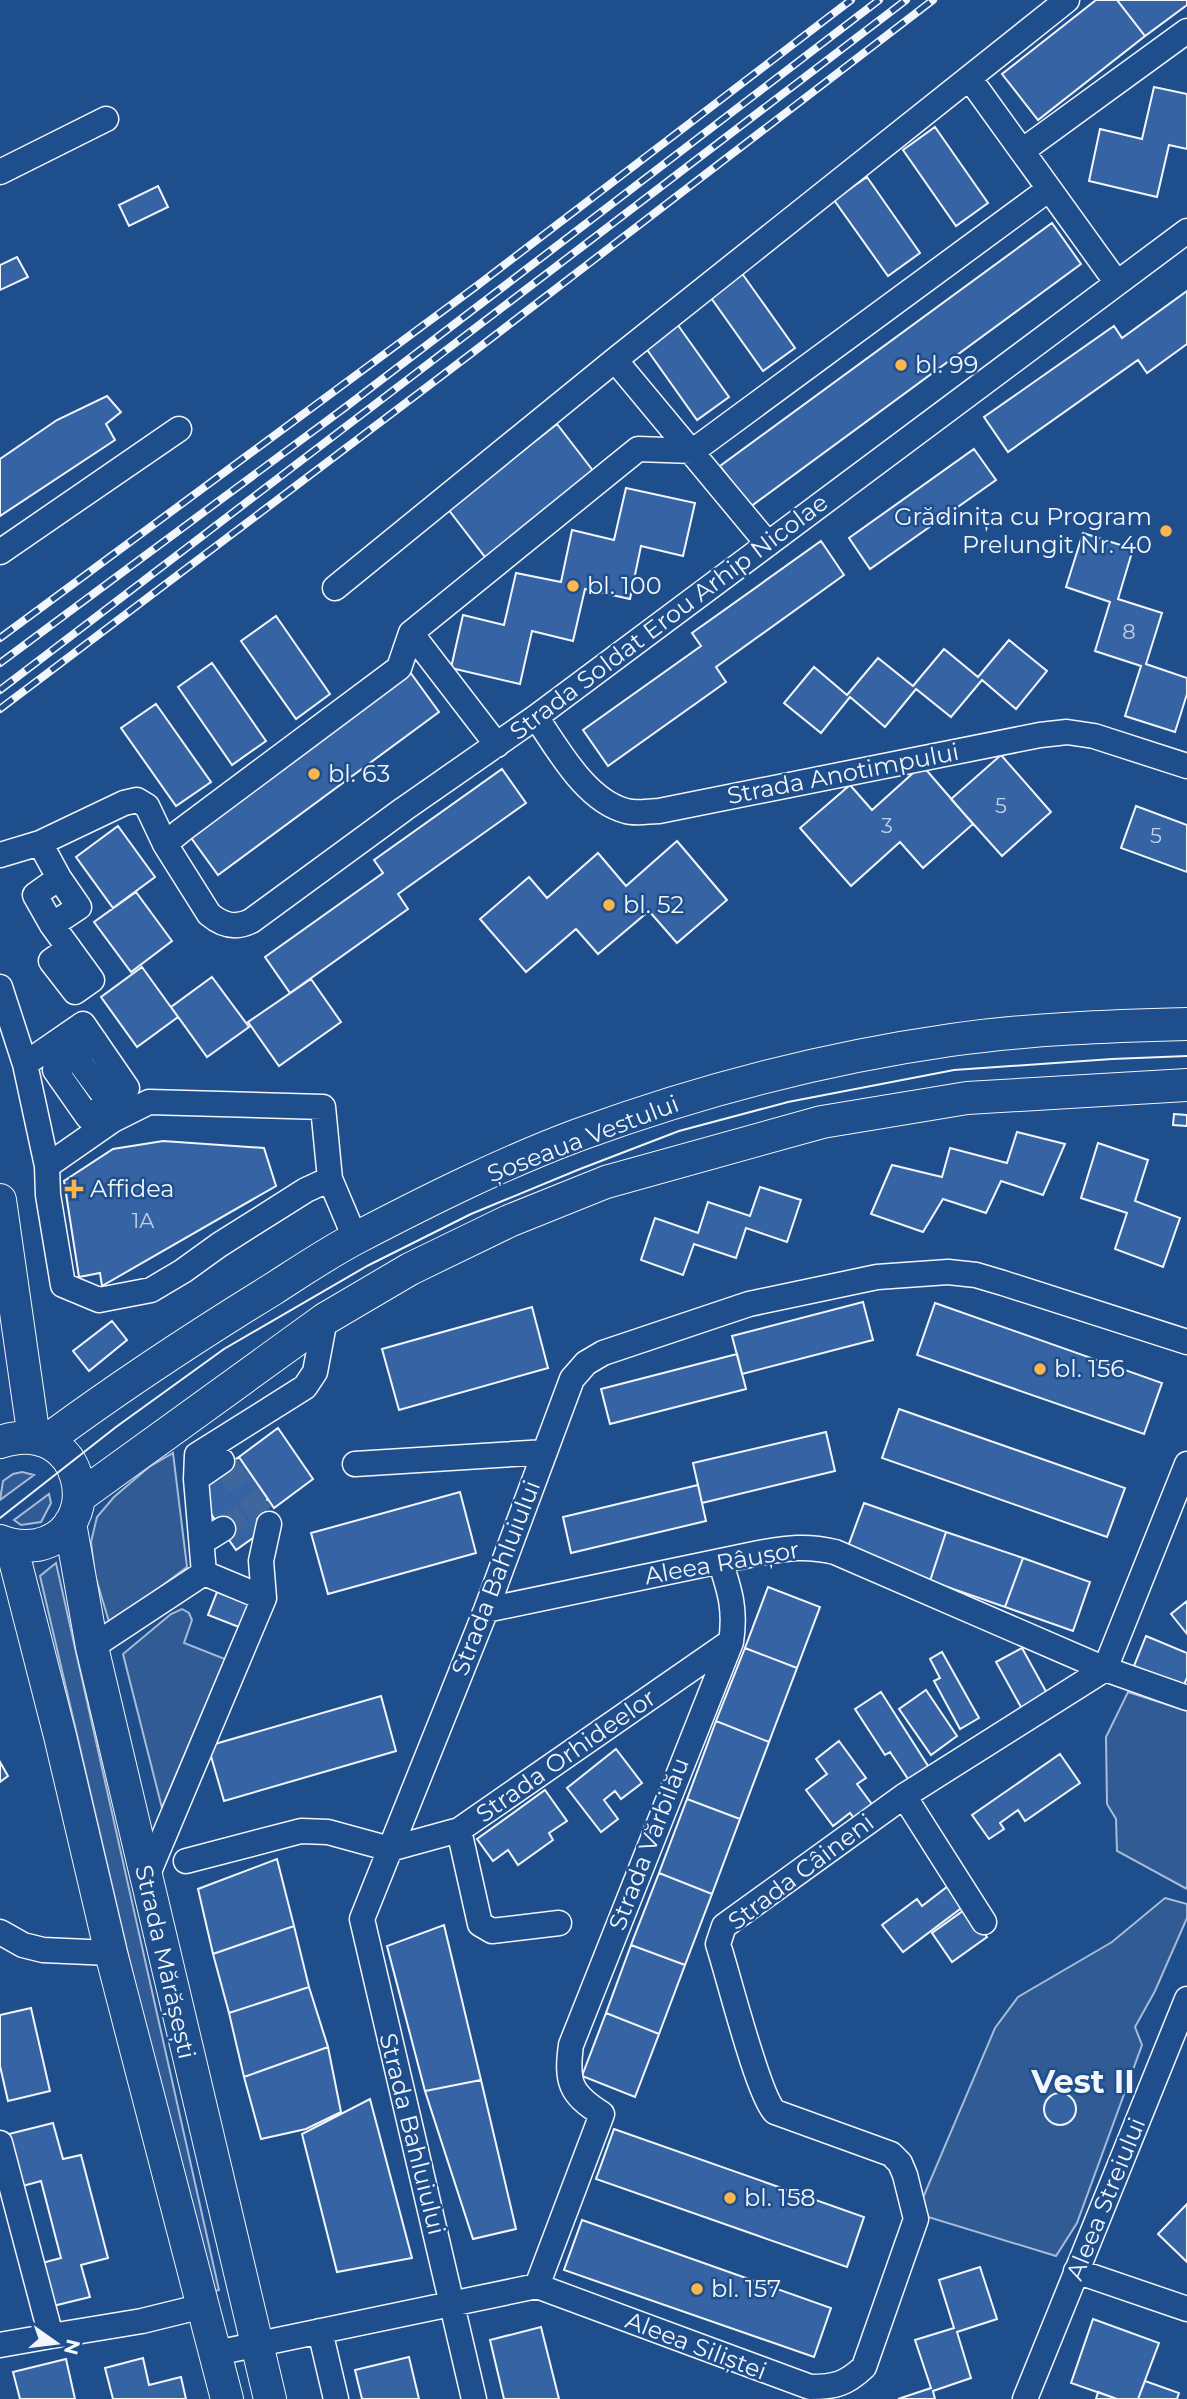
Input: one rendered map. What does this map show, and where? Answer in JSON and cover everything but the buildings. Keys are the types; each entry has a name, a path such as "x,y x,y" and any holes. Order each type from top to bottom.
{"main road":[{"name":"Șoseaua Vestului","path":"0,1443 22,1437 40,1440 212,1326 355,1238 576,1136 703,1093 828,1063 952,1040 1104,1027 1187,1024"},
{"name":"Șoseaua Vestului","path":"3,1543 27,1546 44,1543 58,1535 74,1510 325,1319 410,1269 509,1221 606,1182 822,1122 967,1098 1187,1085"},
{"path":"0,1199 21,1346 40,1440 57,1448 71,1463 78,1483 74,1510"},
{"name":"Strada Mărășești","path":"74,1510 92,1647 145,1881 270,2399"},
{"name":"Strada Mărășești","path":"3,1543 60,1736 111,1953 227,2399"}],"street":[{"path":"335,588 615,360 1067,0"},
{"path":"1022,151 1187,31"},
{"path":"970,79 1118,283"},
{"path":"0,172 106,119"},
{"path":"165,844 399,668 411,633 638,450 693,452 1049,189"},
{"name":"Strada Soldat Erou Arhip Nicolae","path":"40,843 124,803 137,800 147,806 165,844 209,914 218,922 229,926 243,925 251,921 536,717 1187,231"},
{"path":"615,360 768,544"},
{"path":"0,552 178,429"},
{"path":"411,633 497,745"},
{"name":"Strada Anotimpului","path":"536,717 570,767 593,794 626,811 659,811 1040,734 1067,732 1115,741 1187,766"},
{"path":"0,855 40,843 59,878 35,895 69,948"},
{"path":"0,987 25,1064 47,1166 48,1195 63,1285 99,1300 151,1290 306,1190 330,1179"},
{"path":"25,1064 83,1024 95,1041 127,1088 109,1102 75,1056 95,1041"},
{"path":"47,1166 113,1120 149,1102 323,1107 330,1179 355,1238"},
{"name":"Strada Bahluiului","path":"474,2399 362,1919 486,1610 572,1378 586,1363 603,1353 749,1304 877,1277 948,1272 976,1275 1187,1342"},
{"path":"92,1647 204,1573 212,1536 196,1479 305,1387 315,1372 325,1319"},
{"path":"355,1464 545,1452"},
{"path":"1105,1669 1187,1464"},
{"path":"145,1881 264,1598 261,1562 269,1524"},
{"name":"Aleea Râușor","path":"486,1610 802,1546 835,1552 1105,1669 1187,1698"},
{"name":"Strada Vărbilău","path":"537,2286 602,2114 581,2101 571,2085 568,2065 571,2045 731,1642 733,1603 720,1561"},
{"path":"204,1573 264,1598"},
{"name":"Strada Orhideelor","path":"390,1849 459,1830 731,1642"},
{"name":"Strada Câineni","path":"916,2219 905,2175 891,2154 770,2108 718,1944 724,1926 904,1796 1105,1669"},
{"path":"904,1796 984,1922"},
{"path":"459,1830 480,1924 492,1931 559,1923"},
{"path":"186,1861 301,1831 328,1832 390,1849"},
{"path":"0,1932 23,1945 43,1950 111,1953"},
{"name":"Aleea Streiului","path":"1025,2399 1187,1999"},
{"path":"0,2143 51,2336"},
{"name":"Aleea Siliștei","path":"537,2286 789,2380 810,2387 830,2387 850,2381 864,2367 916,2219"},
{"path":"1076,2271 1187,2309"},
{"path":"216,2353 537,2286"},
{"path":"0,2345 142,2321 203,2306"},
{"path":"320,2331 336,2399"}],"shaded area":[{"path":"173,1453 187,1567 110,1625 95,1575 91,1542 97,1517 114,1497 149,1467"},
{"path":"22,1472 34,1475 0,1500 3,1481"},
{"path":"49,1494 51,1503 41,1522 21,1525 14,1520"},
{"path":"56,1563 219,2290 207,2293 40,1576"},
{"path":"182,1609 189,1613 192,1620 184,1643 225,1659 162,1808 123,1654 171,1614"},
{"path":"1128,1692 1187,1711 1187,1889 1117,1851 1116,1819 1107,1804 1106,1737"},
{"path":"1165,1898 1187,1904 1187,1918 1155,1991 1135,2027 1142,2045 1077,2223 1056,2256 928,2217 922,2200 995,2028 1018,1997 1112,1942"}],"tunnel":[{"path":"226,1466 269,1524"},
{"path":"223,1529 256,1506"}],"tram line":[{"path":"0,1518 116,1427 224,1349 367,1266 471,1214 580,1169 679,1131 788,1102 954,1070 1187,1056"}],"railway":[{"path":"0,638 478,285 851,0"},
{"path":"0,663 347,406 879,0"},
{"path":"0,690 906,0"},
{"path":"0,709 468,356 933,0"}],"place":[{"name":"bl. 99","path":"901,365"},
{"name":"Grădinița cu Program Prelungit Nr. 40","path":"1166,531"},
{"name":"bl. 100","path":"573,586"},
{"name":"bl. 63","path":"314,774"},
{"name":"bl. 52","path":"609,905"},
{"name":"Affidea","path":"74,1189"},
{"name":"bl. 156","path":"1040,1369"},
{"name":"bl. 158","path":"730,2198"},
{"name":"bl. 157","path":"697,2289"}],"district":[{"name":"Vest II","path":"1083,2082"}]}
